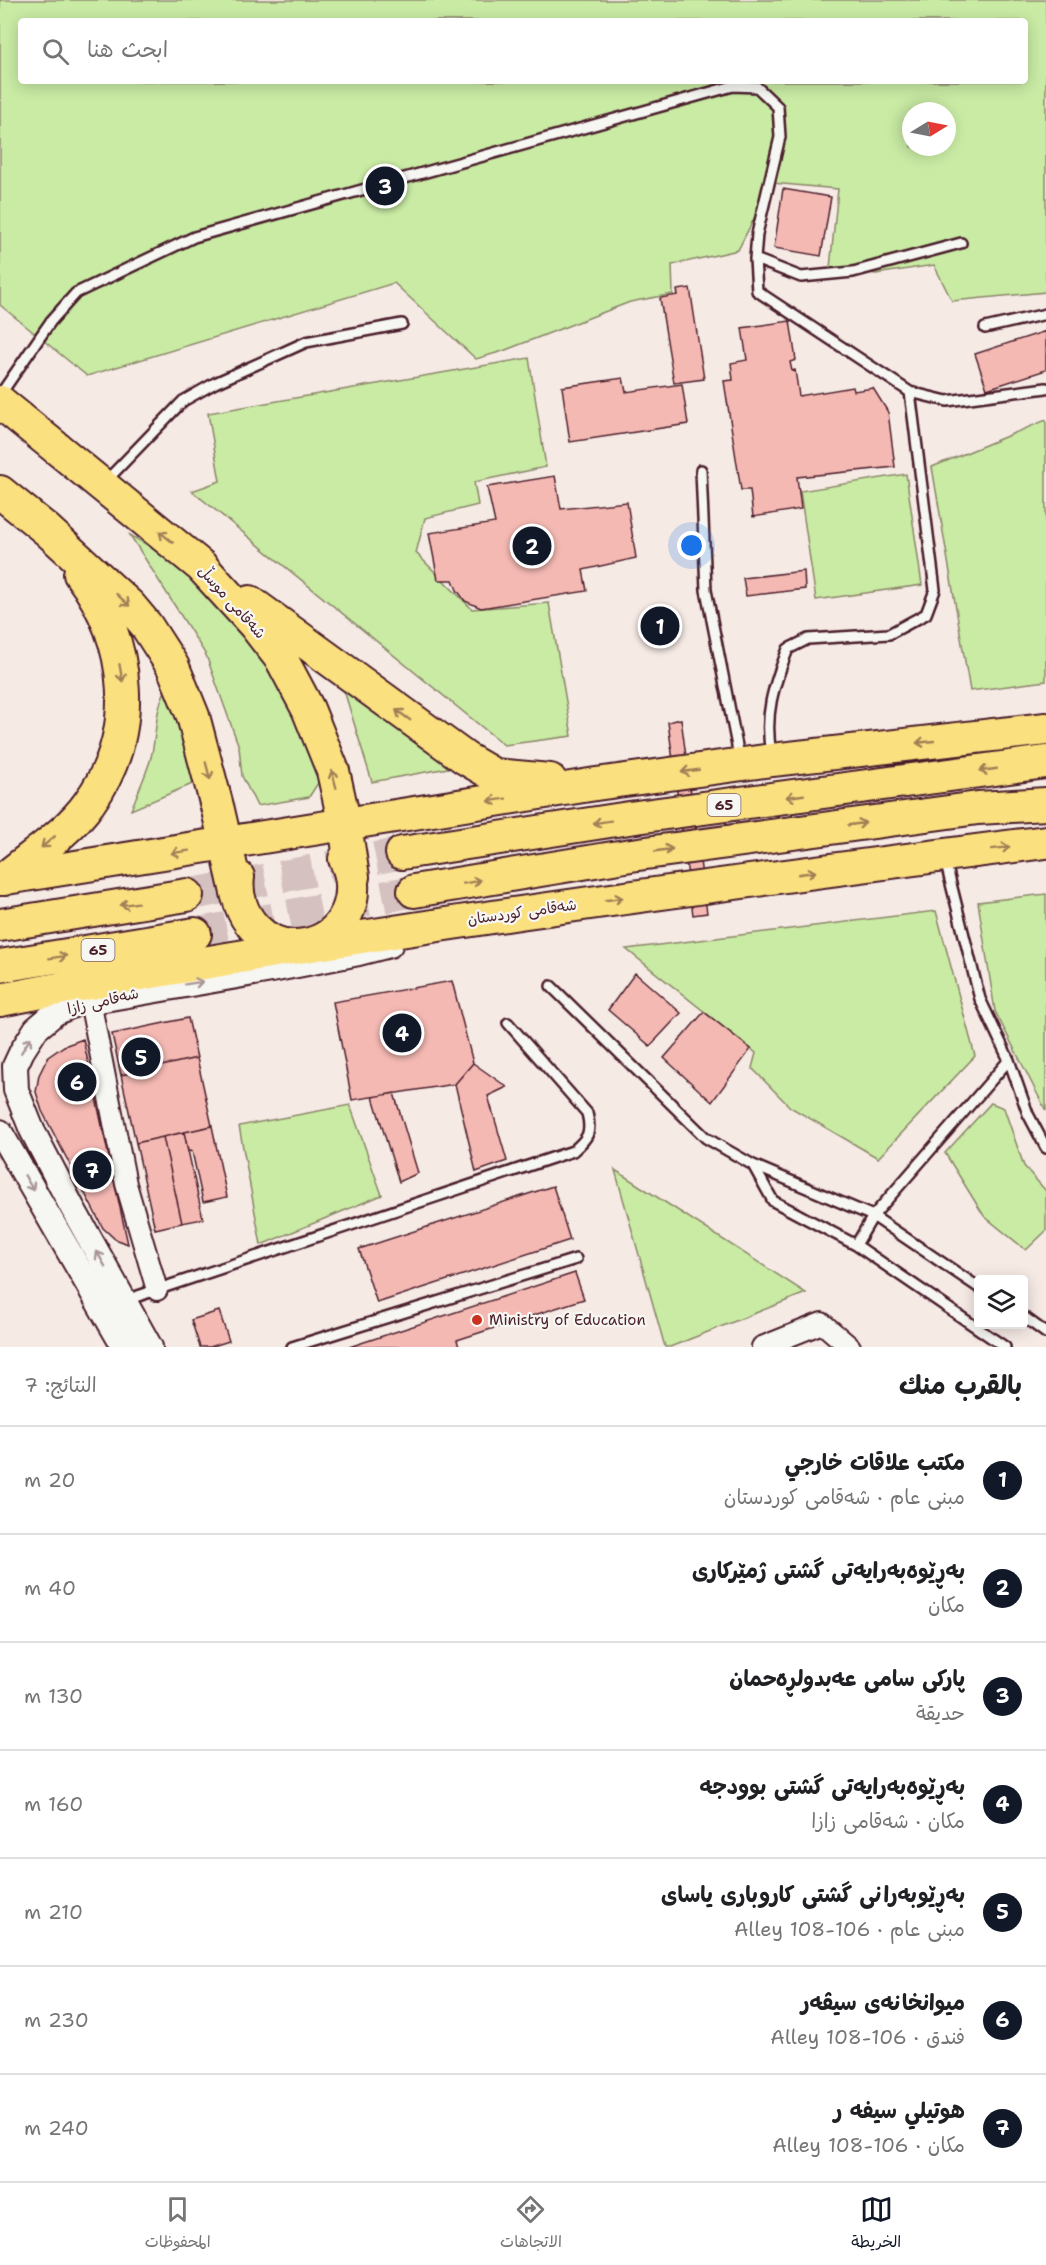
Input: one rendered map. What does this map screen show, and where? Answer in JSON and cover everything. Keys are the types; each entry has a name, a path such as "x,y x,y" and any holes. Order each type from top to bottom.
{"highway":[{"name":"شەقامی موسڵ","path":"0,402 201,566 254,624 282,660 299,689 333,771 345,825 352,877"},
{"path":"0,492 47,530 130,606 146,625 173,667 193,716 238,897 249,922 262,935 279,943 305,945 328,936 342,923 353,897 352,877 346,860 336,846 321,836 303,831"},
{"path":"2,879 66,827 89,804 115,755 122,729 124,701 122,676 105,617 89,586 47,530"},
{"path":"201,566 450,749 494,775 596,784"},
{"path":"2,879 596,784 772,759 1046,729"},
{"name":"65","path":"402,853 629,818 1046,762"},
{"path":"414,891 631,855 978,808 1046,804"},
{"path":"238,897 238,878 248,854 260,841 271,837"},
{"name":"شەقامی کوردستان","path":"0,1000 305,945 452,922 1046,842"},
{"path":"0,925 187,895"},
{"name":"65","path":"0,966 195,934"}],"street":[{"name":"شەقامی زازا","path":"150,1347 67,1198 32,1130 16,1090 15,1066 22,1050 36,1029 55,1013 90,1001 360,953 401,942 452,922"},
{"path":"90,1001 126,1184 157,1290"},
{"path":"0,1132 124,1347"},
{"path":"762,1347 822,1323 850,1347"}],"lane":[{"path":"0,395 51,321 76,293 194,237 733,86 757,87 778,106 780,137 757,234 755,259 758,291 910,392 947,401 1046,388"},
{"path":"755,259 801,277 854,272 961,243"},
{"path":"985,328 1046,315"},
{"path":"102,485 183,401 215,383 306,342 402,324"},
{"path":"772,759 767,731 773,686 788,650 808,639 890,634 926,614 935,590 910,392"},
{"path":"701,470 706,590 740,764"},
{"path":"944,855 980,999 1010,1059 1028,1114 1046,1148"},
{"path":"551,986 706,1138 753,1165 873,1216 974,1284"},
{"path":"124,1301 573,1151 587,1139 590,1124 587,1113 508,1023"},
{"path":"856,1245 873,1216 1010,1059"},
{"path":"753,1165 773,1201 856,1245 1005,1347"},
{"path":"292,1347 576,1259"},
{"path":"1028,1320 1046,1332"}],"green space":[{"path":"0,0 1046,0 1046,292 952,301 934,265 876,274 830,268 838,189 772,183 738,250 672,265 673,294 630,302 503,351 476,359 394,283 87,376 0,305"},
{"path":"529,358 546,467 474,482 478,505 425,518 416,553 472,609 549,603 572,736 504,745 192,491 220,481 208,413"},
{"path":"1046,420 1046,681 970,691 932,467"},
{"path":"906,474 922,585 816,600 800,491"},
{"path":"130,535 172,561 192,577 228,611 259,649 281,682 300,724 320,780 309,797 257,806 242,776 239,747 206,655"},
{"path":"340,677 453,767 372,782"},
{"path":"165,691 176,716 197,782 131,810 150,761 159,708"},
{"path":"1046,894 1046,1111 995,1011 978,902"},
{"path":"936,911 975,1056 878,1158 790,1107 752,1068 756,1053 626,949"},
{"path":"991,1103 1004,1108 1024,1166 1046,1191 1046,1231 1026,1250 984,1216 945,1153"},
{"path":"350,1105 382,1195 261,1245 239,1126"},
{"path":"615,1170 806,1293 665,1347"}],"building":[{"path":"783,189 831,197 821,256 774,248"},
{"path":"690,288 704,379 674,383 660,298 678,295 677,290"},
{"path":"790,321 796,360 790,362 792,371 795,370 799,396 853,387 854,391 873,388 888,412 895,467 797,477 801,509 753,517 750,490 741,490 724,381 733,380 731,363 747,360 742,328"},
{"path":"1046,331 1046,370 987,389 975,354"},
{"path":"623,378 626,392 682,384 688,424 570,442 562,387"},
{"path":"555,476 561,509 627,502 636,558 583,570 587,591 481,608 465,601 453,580 438,580 429,533 495,523 487,487"},
{"path":"804,571 805,589 746,596 743,578"},
{"path":"681,719 707,913 693,915 668,722"},
{"path":"681,719 707,913 693,915 668,722"},
{"path":"635,973 681,1013 650,1046 608,1010"},
{"path":"452,981 473,1063 455,1084 352,1100 333,1002"},
{"path":"704,1012 751,1049 712,1102 664,1058"},
{"path":"188,1018 197,1058 121,1075 112,1034"},
{"path":"83,1039 128,1244 115,1239 103,1228 42,1111 36,1092 39,1075 48,1057 64,1046"},
{"path":"197,1058 212,1126 136,1143 121,1075"},
{"path":"473,1063 507,1087 488,1096 507,1161 476,1172 455,1084"},
{"path":"394,1093 418,1173 399,1182 373,1097"},
{"path":"212,1126 227,1197 203,1202 192,1151 188,1152 184,1132"},
{"path":"184,1132 203,1219 182,1223 163,1137"},
{"path":"163,1137 182,1223 155,1229 136,1143"},
{"path":"553,1186 570,1240 377,1303 359,1249"},
{"name":"Ministry of Education","path":"575,1273 584,1299 457,1340 459,1347 349,1347"},
{"path":"219,1311 229,1341 210,1347 200,1347 191,1320"}],"tunnel":[{"path":"187,895 402,853"},
{"path":"195,934 414,891"}],"place":[{"name":"پارکی سامی عەبدولڕەحمان","path":"385,186"},
{"name":"بەڕێوەبەرایەتی گشتی ژمێركاری","path":"532,546"},
{"name":"مكتب علاقات خارجي","path":"660,626"},
{"name":"بەڕێوەبەرایەتی گشتی بوودجە","path":"402,1033"},
{"name":"بەڕێوبەرانی گشتی کاروباری یاسای","path":"141,1057"},
{"name":"میوانخانەی سیڤەر","path":"77,1082"},
{"name":"هوتيلي سيفه ر","path":"92,1170"},
{"name":"Ministry of Education","path":"477,1320"}]}
